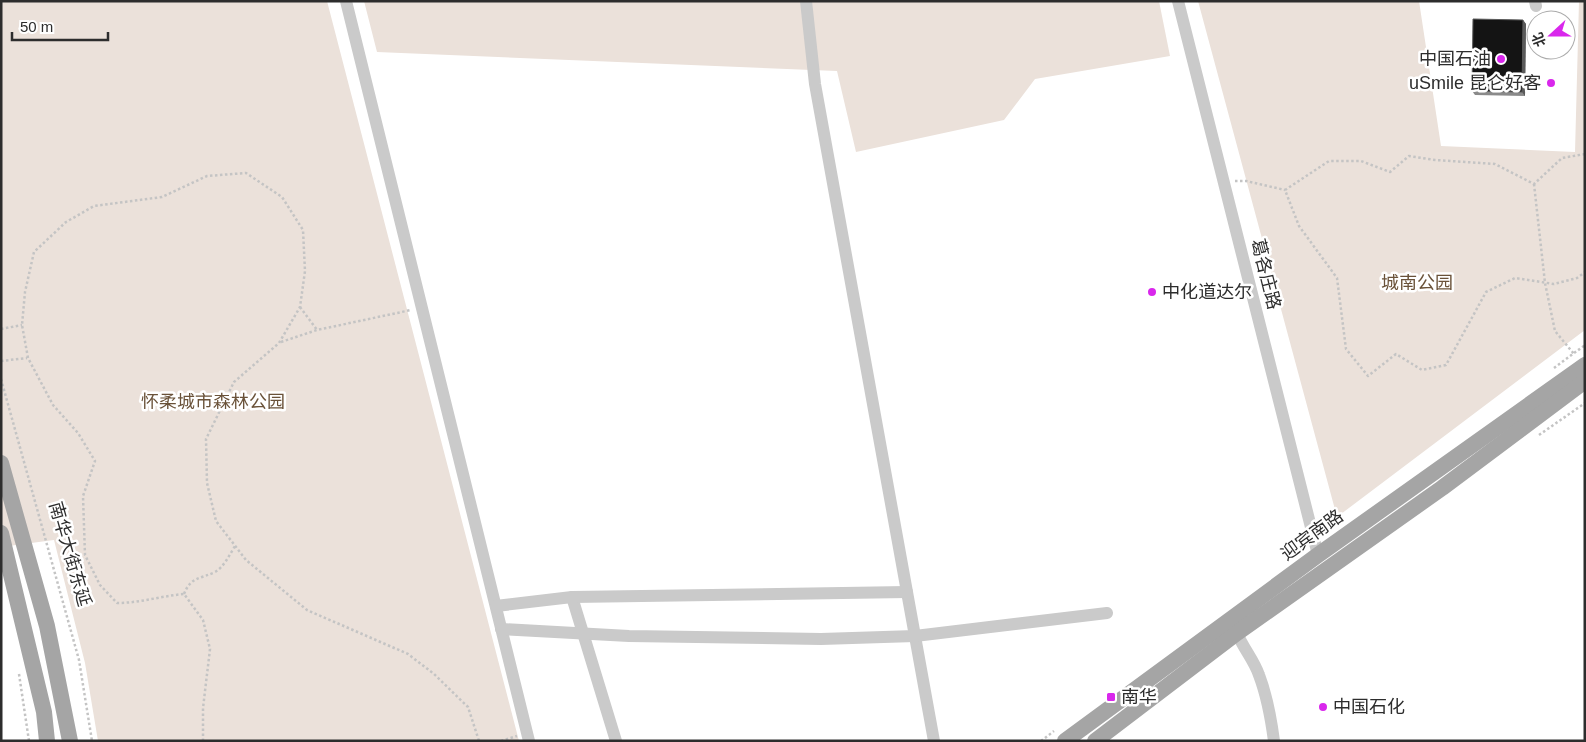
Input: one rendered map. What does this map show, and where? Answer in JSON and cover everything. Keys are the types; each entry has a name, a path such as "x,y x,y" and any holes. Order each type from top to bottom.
{"main road":[{"name":"迎宾南路","path":"1065,741 1318,555 1584,370"},
{"name":"迎宾南路","path":"1095,741 1237,633 1442,488 1584,370"},
{"path":"1,464 47,626 70,741"},
{"path":"1,533 44,712 47,741"}],"street":[{"path":"346,1 529,741"},
{"path":"806,1 815,84 934,741"},
{"name":"葛各庄路","path":"1178,1 1318,555"},
{"path":"496,606 572,597 907,592"},
{"path":"572,597 616,741"},
{"path":"502,629 629,636 821,639 915,636 1108,613"},
{"path":"1237,633 1259,673 1269,707 1274,741"}],"path":[{"path":"1534,184 1562,158 1585,154"},
{"path":"1224,181 1246,181 1285,190 1329,161 1361,161 1390,172 1409,156 1435,160 1495,164 1534,184"},
{"path":"184,594 163,596 139,603 117,603 100,586 85,555 83,496 94,461 78,433 53,405 28,358 22,325 25,292 34,252 66,222 94,206 162,197 207,176 246,173 282,197 303,230 306,271 300,307 279,343 234,382 206,439 207,483 216,521 246,560 307,610 408,654 434,674 468,707 479,741"},
{"path":"1534,184 1545,283 1555,330 1584,370"},
{"path":"1285,190 1299,226 1337,278 1346,349 1368,376 1396,354 1422,370 1446,365 1486,292 1515,278 1554,284 1577,278 1585,272"},
{"path":"300,307 317,330"},
{"path":"279,343 317,330 407,310 422,310"},
{"path":"1,329 22,325"},
{"path":"1,361 28,358"},
{"name":"南华大街东延","path":"1,379 79,660 92,741"},
{"path":"184,594 188,584 197,578 217,571 235,546"},
{"path":"184,594 203,620 210,649 203,708 203,741"},
{"path":"18,669 29,741"}],"green space":[{"name":"怀柔城市森林公园","path":"1,1 327,1 519,741 98,741 85,663 54,540 1,547"},
{"path":"364,1 1159,1 1170,56 1035,79 1004,120 856,152 837,71 377,52"},
{"name":"城南公园","path":"1198,1 1419,1 1441,146 1575,152 1579,1 1585,1 1585,330 1337,517"}],"building":[{"name":"中国石油","path":"1473,19 1523,20 1522,92 1472,91"}],"place":[{"name":"中国石油","path":"1501,59"},
{"name":"uSmile 昆仑好客","path":"1551,83"},
{"name":"中化道达尔","path":"1152,292"},
{"name":"南华","path":"1111,697"},
{"name":"中国石化","path":"1323,707"}]}
